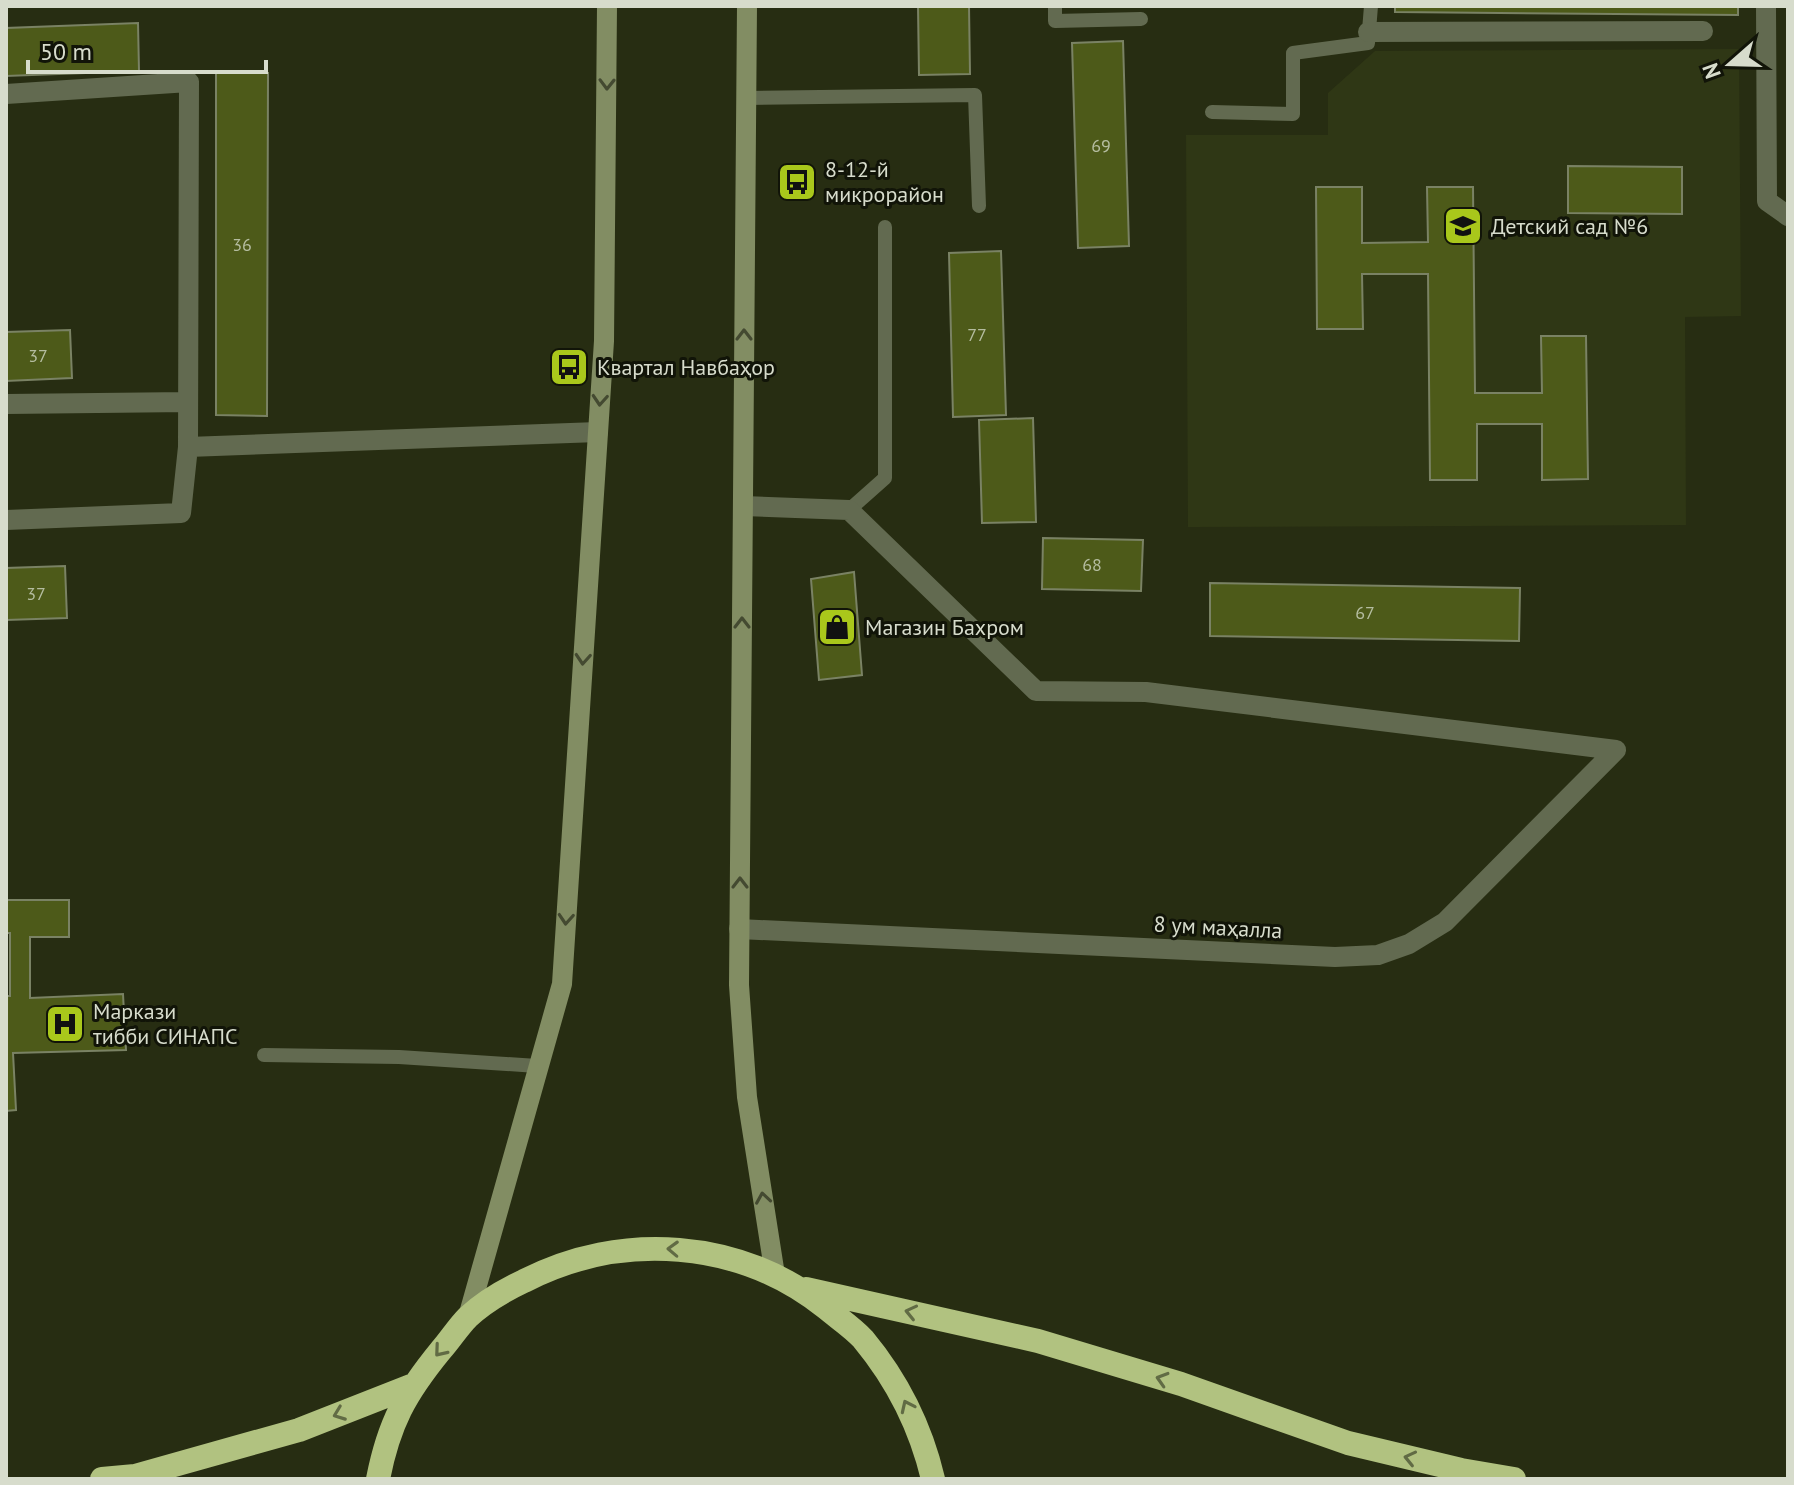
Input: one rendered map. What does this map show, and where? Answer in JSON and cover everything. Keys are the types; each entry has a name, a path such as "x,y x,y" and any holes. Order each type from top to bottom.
{"highway":[{"path":"378,1479 385,1443 411,1386 468,1317 534,1275 593,1254 639,1248 685,1249 731,1258 800,1288 862,1338 907,1402 933,1479"},
{"path":"800,1288 1038,1341 1181,1384 1348,1443 1461,1470 1514,1479"},
{"path":"102,1479 135,1476 299,1430 411,1386"}],"street":[{"path":"468,1317 562,984 604,341 607,6"},
{"path":"747,6 739,985 747,1097 775,1275"},
{"path":"1766,6 1763,32 1767,201 1788,216"},
{"path":"1368,32 1703,31"},
{"path":"6,94 189,82 188,447 181,513 6,520"},
{"path":"6,404 188,402"},
{"path":"188,447 598,432"},
{"path":"743,506 849,510"},
{"name":"8 ум маҳалла","path":"739,929 1335,957 1378,955 1409,944 1445,922 1616,750 1146,692 1036,691 849,510"}],"lane":[{"path":"1055,6 1055,21 1141,19"},
{"path":"1212,112 1293,114 1293,53 1368,43 1371,6"},
{"path":"746,98 975,95 979,206"},
{"path":"849,510 885,478 885,227"},
{"path":"264,1055 399,1057 537,1066"}],"shaded area":[{"name":"Детский сад №6","path":"1739,49 1741,316 1685,317 1686,525 1188,527 1186,135 1328,135 1328,93 1375,51"}],"building":[{"path":"918,6 969,6 970,74 919,75"},
{"path":"1395,6 1738,6 1738,15 1395,12"},
{"path":"138,23 139,71 6,76 6,28"},
{"path":"1123,41 1129,246 1078,248 1072,43"},
{"path":"216,73 268,73 267,416 216,415"},
{"path":"1568,166 1682,167 1682,214 1568,213"},
{"path":"1316,187 1362,187 1362,243 1428,242 1427,187 1473,187 1475,393 1542,393 1541,336 1586,336 1588,479 1542,480 1542,424 1477,424 1477,480 1430,480 1428,274 1362,274 1363,329 1317,329"},
{"path":"1001,251 1006,415 953,417 949,253"},
{"path":"70,330 72,378 6,381 6,332"},
{"path":"1033,418 1036,522 982,523 979,420"},
{"path":"1043,538 1143,540 1141,591 1042,589"},
{"path":"65,566 67,618 6,620 6,568"},
{"name":"Магазин Бахром","path":"854,572 862,675 819,680 811,579"},
{"path":"1210,583 1520,588 1519,641 1210,636"},
{"name":"Маркази тибби СИНАПС","path":"6,900 69,900 69,937 30,937 30,998 123,994 126,1050 13,1053 16,1110 6,1111 6,996 10,996 10,933 6,933"}],"place":[{"name":"8-12-й микрорайон","path":"797,182"},
{"name":"Детский сад №6","path":"1463,226"},
{"name":"Квартал Навбаҳор","path":"569,367"},
{"name":"Магазин Бахром","path":"837,627"},
{"name":"Маркази тибби СИНАПС","path":"65,1024"}]}
